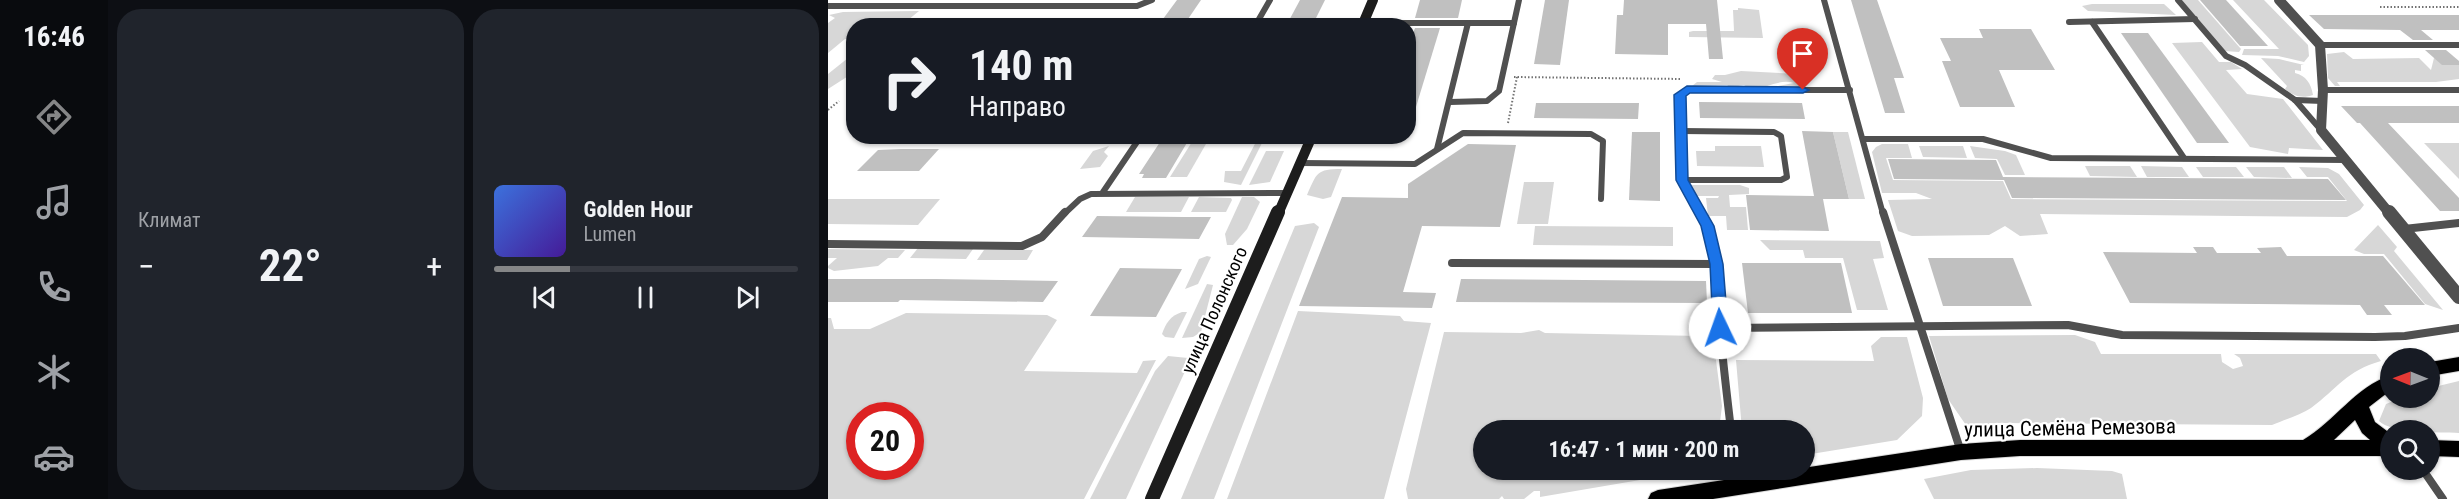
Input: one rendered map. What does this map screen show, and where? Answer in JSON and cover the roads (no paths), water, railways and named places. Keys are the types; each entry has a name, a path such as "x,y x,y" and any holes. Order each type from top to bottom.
{"main road":[{"path":"1365,18 1373,0"},
{"name":"улица Полонского","path":"1152,499 1308,144"},
{"path":"2440,367 2459,364"},
{"path":"2306,447 2328,435 2359,402 2380,389"},
{"path":"2359,402 2360,412 2369,429 2380,436"},
{"name":"улица Семёна Ремезова","path":"1815,469 1961,452 2061,447 2380,448"},
{"path":"2440,448 2459,449"},
{"name":"улица Семёна Ремезова","path":"1658,499 1729,480"}],"street":[{"path":"2279,0 2320,45 2323,96 2321,130 2459,297"}],"lane":[{"path":"1018,6 1024,0"},
{"path":"828,6 1137,6 1152,0"},
{"path":"1260,18 1270,0"},
{"path":"1450,102 1487,100 1499,91 1520,0"},
{"path":"1824,0 1890,238 1961,452"},
{"path":"2178,0 2226,56 2245,65 2295,100 2321,130"},
{"path":"2069,22 2195,20"},
{"path":"2092,22 2184,158"},
{"path":"1416,23 1514,23"},
{"path":"1437,149 1468,23"},
{"path":"2320,45 2459,45"},
{"path":"1730,420 1716,264 1708,226 1682,180 1680,95 1687,90 1850,90"},
{"path":"2295,100 2323,96 2459,90"},
{"path":"1682,131 1774,132 1781,136 1787,177 1781,180 1682,180"},
{"path":"1300,163 1415,164 1463,133 1591,134 1603,141 1601,199"},
{"path":"1863,139 1983,139 2051,158 2345,160"},
{"path":"1103,192 1136,144"},
{"path":"828,244 1022,246 1034,244 1043,238 1078,199 1103,192 1287,193"},
{"path":"2402,229 2459,223"},
{"path":"1452,263 1716,264"},
{"path":"1720,328 2068,325 2122,335 2375,337 2405,336 2459,328"},
{"path":"2429,480 2443,499"}]}
